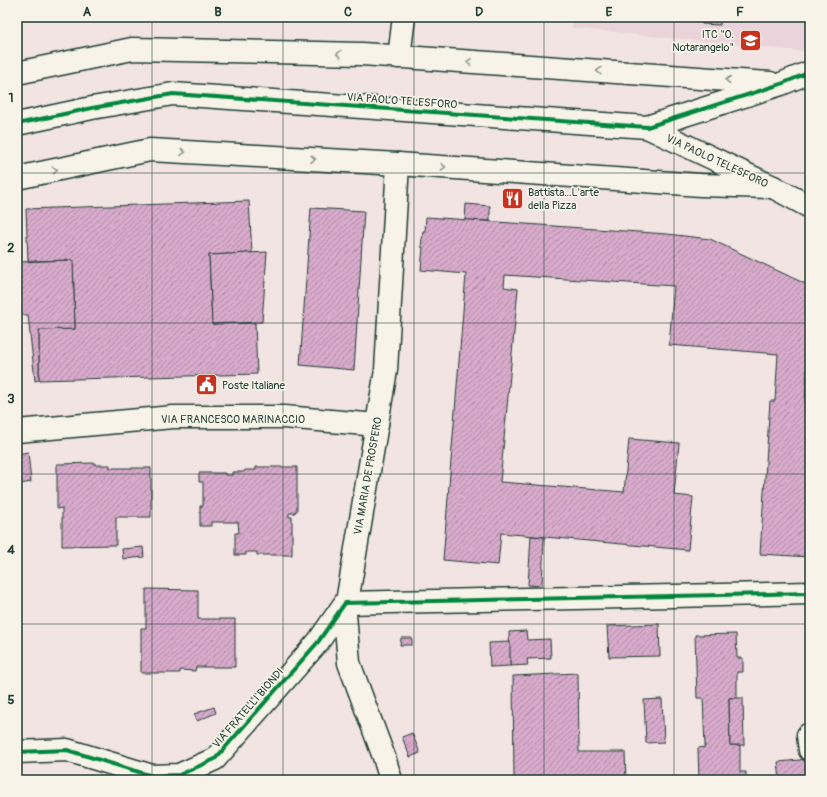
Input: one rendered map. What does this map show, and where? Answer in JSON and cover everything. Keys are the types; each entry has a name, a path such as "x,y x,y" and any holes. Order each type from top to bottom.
{"street":[{"path":"399,57 404,17"},
{"path":"17,74 132,49 362,54 781,84"},
{"name":"VIA PAOLO TELESFORO","path":"647,127 781,84 810,72"},
{"name":"VIA PAOLO TELESFORO","path":"17,124 92,108 173,94 647,127 773,187"},
{"name":"VIA PAOLO TELESFORO","path":"17,178 150,150 398,164 701,186 773,187"},
{"name":"VIA MARIA DE PROSPERO","path":"391,780 349,663 345,614 386,370 398,164"},
{"path":"773,187 810,206"},
{"name":"VIA FRANCESCO MARINACCIO","path":"17,432 173,417 284,417 377,425"},
{"path":"347,602 810,593"},
{"name":"VIA FRATELLI BIONDI","path":"17,752 67,750 122,773 152,776 179,775 214,770 318,642 347,602"},
{"path":"810,735 808,735 810,750"}],"shaded area":[{"name":"ITC \"O. Notarangelo\"","path":"573,17 810,17 810,52 572,28"}],"building":[{"path":"703,17 720,18 720,25 702,24"},
{"path":"249,201 252,253 209,255 210,281 212,324 255,323 257,374 39,380 39,330 75,329 73,260 28,261 26,209"},
{"path":"466,204 490,206 490,221 465,220"},
{"path":"311,208 364,211 354,370 300,365"},
{"path":"426,217 667,234 710,239 810,286 810,355 808,355 805,401 810,401 810,557 760,554 770,401 775,401 778,354 669,345 674,286 505,275 504,287 518,289 500,482 624,492 629,439 679,443 674,495 693,497 688,550 501,533 498,565 443,560 466,274 421,270 423,247 421,247 423,231 425,231"},
{"path":"267,252 262,322 212,324 209,255"},
{"path":"73,260 75,329 39,330 39,380 35,381 28,315 17,315 17,262"},
{"path":"28,452 31,482 20,484 19,479 17,479 17,454"},
{"path":"95,463 95,465 110,465 110,468 151,468 151,517 116,517 116,545 62,546 62,508 57,509 57,464"},
{"path":"256,467 297,467 297,511 295,511 295,513 289,513 289,517 292,517 292,555 257,555 257,552 246,552 246,555 235,555 235,533 239,533 238,522 211,522 211,526 200,526 200,506 203,506 203,482 199,482 199,473 225,473 225,475 232,475 232,472 256,470"},
{"path":"531,536 544,537 542,586 528,585"},
{"path":"143,547 144,557 123,559 122,549"},
{"path":"146,589 198,590 198,619 235,619 235,667 196,667 195,671 180,670 180,673 141,673 141,628 146,628"},
{"path":"17,622 23,652 17,654"},
{"path":"659,624 660,656 609,657 607,626"},
{"path":"526,631 527,640 550,639 551,658 527,659 528,665 510,666 509,632"},
{"path":"736,634 737,658 743,658 743,672 737,672 737,698 729,698 730,745 740,745 740,772 746,772 746,780 699,780 698,748 705,747 703,698 697,698 695,635"},
{"path":"401,638 412,638 412,645 400,645"},
{"path":"510,642 510,666 490,667 489,643"},
{"path":"578,673 579,752 625,752 626,780 514,780 513,676"},
{"path":"729,698 743,698 744,745 730,745"},
{"path":"662,699 664,742 646,743 644,700"},
{"path":"214,707 216,713 197,721 194,714"},
{"path":"412,733 420,753 410,757 402,737"},
{"path":"810,759 810,780 780,780 778,762"}],"cycle path":[{"path":"17,124 92,108 173,94 647,127 781,84 810,72"},
{"path":"17,752 67,750 152,776 179,775 215,759 318,642 345,603 810,593"}],"place":[{"name":"ITC \"O. Notarangelo\"","path":"750,40"},
{"name":"Battista...L'arte della Pizza","path":"513,198"},
{"name":"Poste Italiane","path":"206,385"}]}
